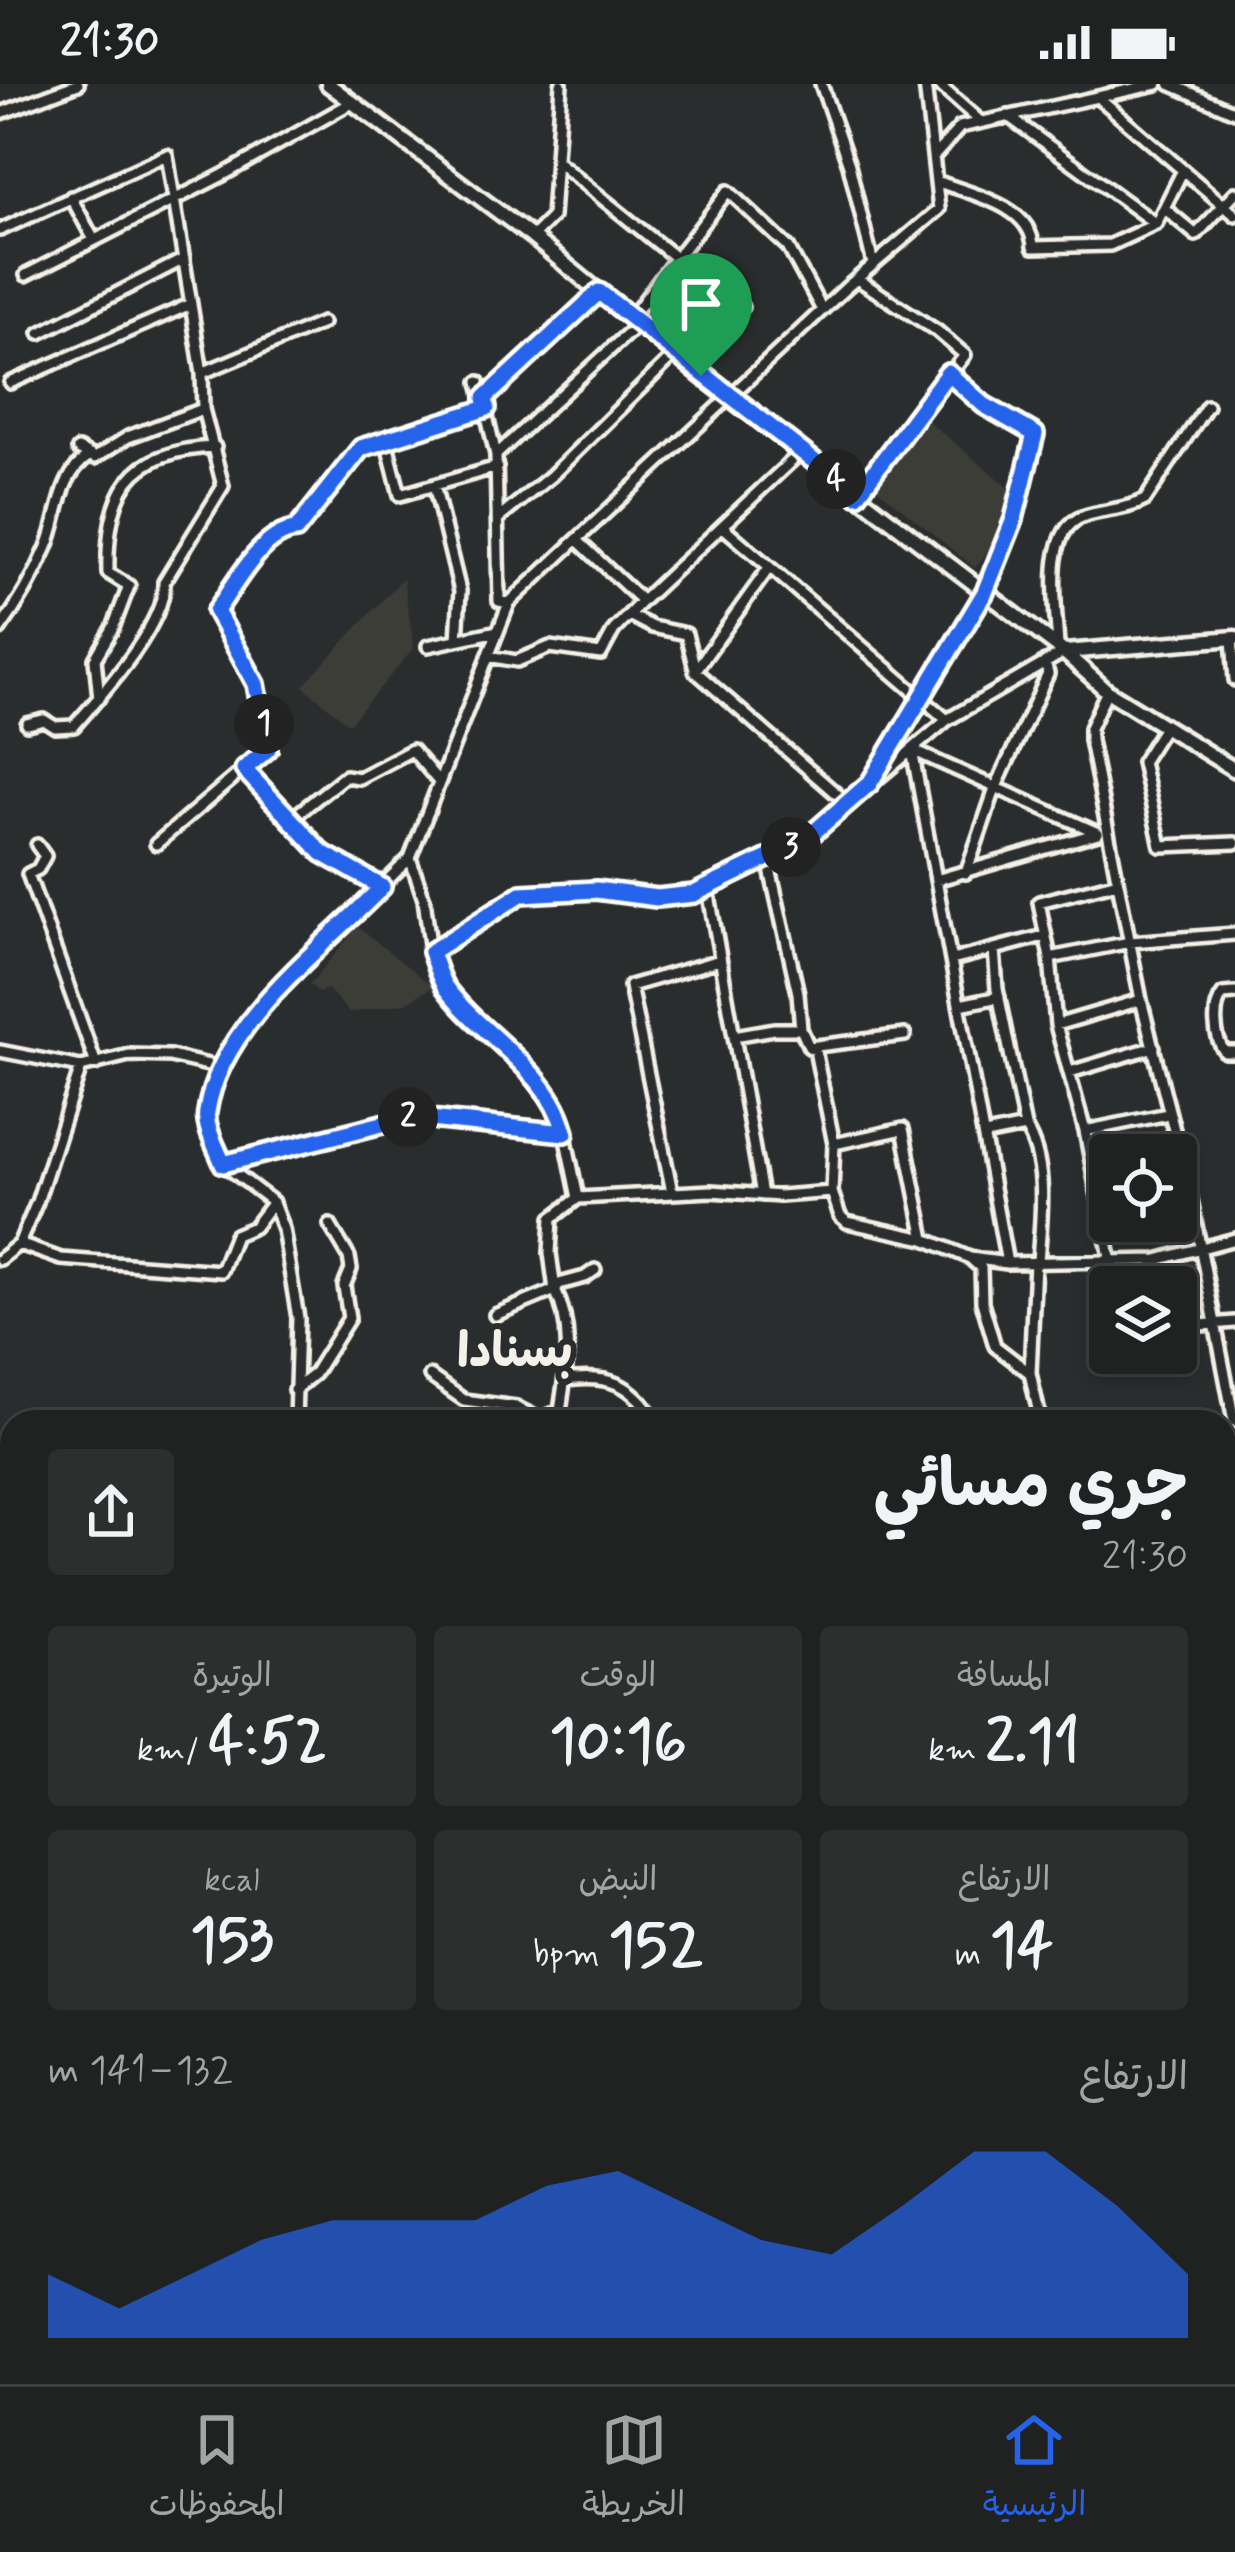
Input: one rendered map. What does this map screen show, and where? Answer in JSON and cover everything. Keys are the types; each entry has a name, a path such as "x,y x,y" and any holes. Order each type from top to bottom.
{"street":[{"path":"2,113 78,84"},
{"path":"328,84 532,237 731,398 1061,650 1107,692 1235,770"},
{"path":"532,237 552,217 561,84"},
{"path":"821,84 849,165 873,264"},
{"path":"295,1410 298,1318 283,1229 273,1202 223,1164 205,1116 221,1068 254,1013 410,858 509,603 822,310 939,209 926,84"},
{"path":"938,84 981,122"},
{"path":"936,154 960,127 1157,84"},
{"path":"1169,84 1235,112"},
{"path":"1098,97 1235,215"},
{"path":"26,275 353,102"},
{"path":"1008,116 1156,224"},
{"path":"0,230 166,155 202,373 203,410 223,487 164,582 165,600 99,698 74,726 55,727 44,720 27,724"},
{"path":"556,161 742,307"},
{"path":"939,182 996,204 1024,221 1033,234 1033,248 1110,245 1156,224 1183,170"},
{"path":"386,440 400,495 497,461 634,321 728,191 788,247 822,310"},
{"path":"1164,208 1196,235 1235,193"},
{"path":"71,197 94,240"},
{"path":"40,333 184,259"},
{"path":"857,279 937,331 965,356 857,495"},
{"path":"156,844 268,749 256,684 216,611 252,561 283,531 296,530 361,448 486,403 599,292"},
{"path":"10,383 191,304"},
{"path":"202,373 322,323"},
{"path":"499,518 551,476 675,354"},
{"path":"870,783 985,592 1014,519 1035,434 984,405 948,373"},
{"path":"479,382 497,461 500,602 509,603"},
{"path":"1061,650 1055,553 1062,532 1076,518 1145,500 1208,406"},
{"path":"78,449 95,458 128,437 203,410"},
{"path":"99,698 95,659 129,586 108,573 107,535 114,502 132,474 168,453 214,447"},
{"path":"488,656 517,661 550,647 601,654 614,630 642,601 801,452"},
{"path":"0,629 49,543 65,483 76,464 90,455"},
{"path":"434,485 460,591 457,640"},
{"path":"722,526 946,720"},
{"path":"577,541 642,601"},
{"path":"695,671 769,568"},
{"path":"629,615 652,627 686,634 695,671 847,803"},
{"path":"428,646 498,632"},
{"path":"431,952 521,894 596,890 657,898 708,889 805,840 946,720 1061,650 1233,638 1235,680"},
{"path":"966,873 995,789 1048,674 1045,662"},
{"path":"1107,692 1090,728 1103,831 1174,1134"},
{"path":"1165,726 1143,758 1142,771 1161,846 1235,843"},
{"path":"291,819 345,776 359,778 412,750 439,782"},
{"path":"912,750 1103,831"},
{"path":"912,750 1007,1263"},
{"path":"244,769 322,853 382,887"},
{"path":"937,880 1103,831"},
{"path":"37,845 45,856 38,869 28,874 96,1064"},
{"path":"410,858 424,899 431,952 444,985 528,1072 561,1115 578,1198"},
{"path":"768,860 798,993 801,1029 815,1050 834,1144 832,1192 847,1222 925,1239 970,1258 1007,1263 1156,1260 1235,1239"},
{"path":"1089,1146 1056,1025 1039,902 1118,882"},
{"path":"708,889 762,1195"},
{"path":"1050,958 1130,942 1235,934"},
{"path":"952,960 1044,936"},
{"path":"994,949 999,997 1040,1184 1030,1373 1038,1410"},
{"path":"672,1192 630,986 720,960"},
{"path":"1235,993 1223,994 1217,1003 1220,1048 1235,1052"},
{"path":"960,1006 999,997"},
{"path":"1056,1025 1141,1000"},
{"path":"734,1036 801,1029"},
{"path":"809,1047 905,1036"},
{"path":"1070,1072 1154,1047"},
{"path":"0,1051 81,1067 129,1055 170,1056 221,1068"},
{"path":"0,1259 20,1244 81,1067"},
{"path":"1085,1131 1168,1114"},
{"path":"223,1164 410,1117 565,1133"},
{"path":"985,1135 1025,1127"},
{"path":"834,1144 903,1129 925,1239"},
{"path":"560,1410 570,1352 550,1253 552,1218 578,1198 672,1192 832,1192"},
{"path":"20,1244 62,1259 221,1271 236,1234 254,1227 273,1202"},
{"path":"294,1390 314,1374 349,1318 344,1286 350,1257 330,1225"},
{"path":"1197,1227 1233,1410"},
{"path":"1109,1242 1111,1266"},
{"path":"970,1258 981,1268 982,1302 995,1346 1030,1373"},
{"path":"495,1315 595,1270"},
{"path":"1197,1325 1235,1322"},
{"path":"430,1376 464,1400 523,1410"},
{"path":"565,1380 593,1376 626,1386 646,1410"}],"shaded area":[{"path":"925,419 1027,502 975,568 873,485"},
{"path":"403,578 414,648 349,724 303,686"},
{"path":"358,927 433,987 405,1003 349,1013 328,989 318,993 310,984"}],"district":[{"name":"بسنادا","path":"515,1349"}],"route":[{"path":"599,292 701,376 857,495 948,373 984,405 1035,434 1014,519 985,592 889,756 870,783 805,840 728,880 694,894 657,898 596,890 521,894 431,952 444,985 528,1072 561,1115 565,1133 410,1117 223,1164 205,1116 221,1068 254,1013 382,887 322,853 244,769 268,749 256,684 216,611 252,561 283,531 296,530 361,448 487,408 485,398 599,292"}]}
